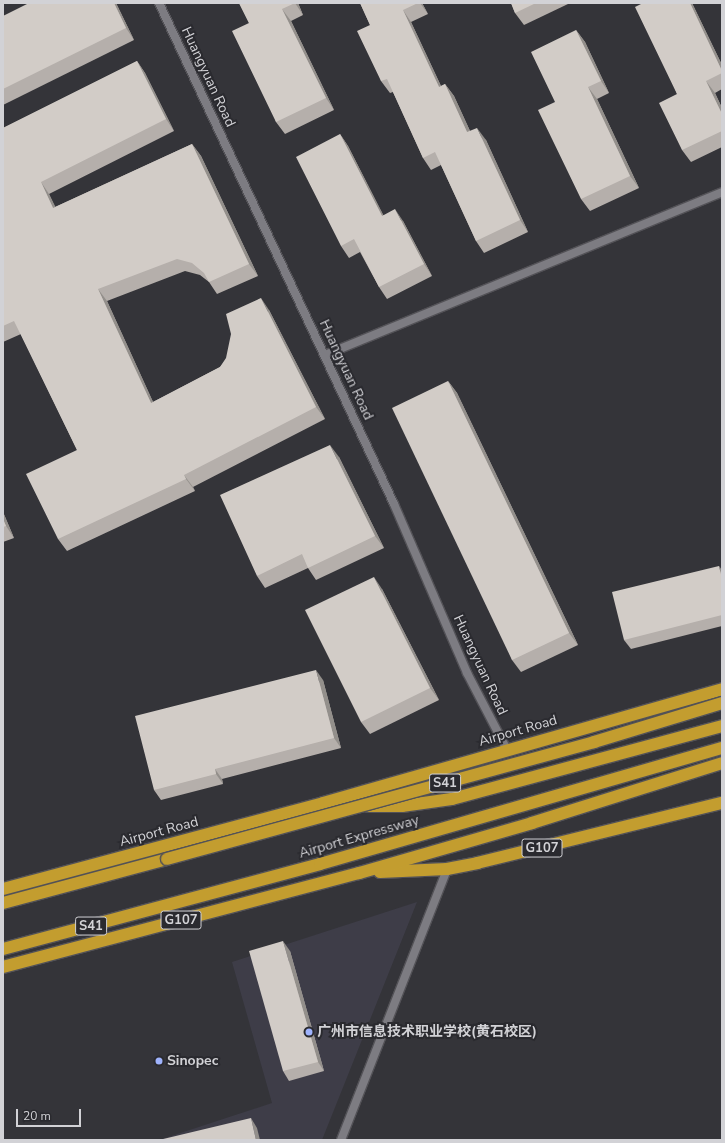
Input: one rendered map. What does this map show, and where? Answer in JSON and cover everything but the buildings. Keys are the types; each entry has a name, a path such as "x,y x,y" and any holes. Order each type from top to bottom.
{"highway":[{"name":"Airport Road","path":"3,889 323,804 722,689"},
{"name":"Airport Expressway","path":"3,903 594,742 722,702"},
{"name":"Airport Road","path":"323,804 402,806 452,799 722,726"},
{"name":"Airport Expressway","path":"3,949 298,871 722,748"},
{"path":"359,873 525,825 722,763"},
{"name":"G107","path":"3,967 359,873 447,868 529,852 722,803"}],"street":[{"name":"Huangyuan Road","path":"159,3 394,504 467,673 507,750"},
{"path":"325,355 722,192"},
{"path":"340,1140 447,868"}],"shaded area":[{"name":"广州市信息技术职业学校(黄石校区)","path":"417,902 322,1140 159,1140 272,1103 232,962"}],"place":[{"name":"广州市信息技术职业学校(黄石校区)","path":"309,1032"},
{"name":"Sinopec","path":"159,1061"}]}
